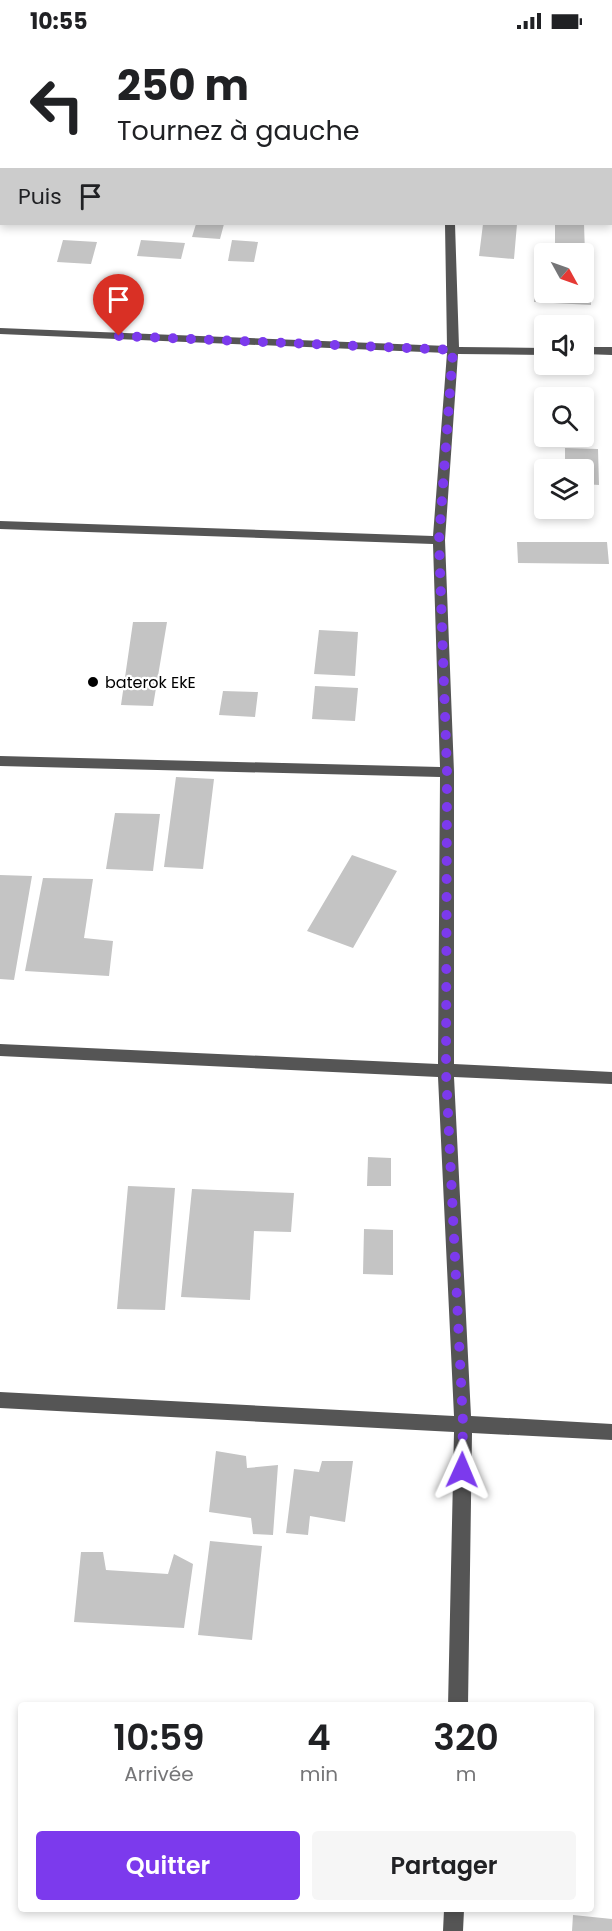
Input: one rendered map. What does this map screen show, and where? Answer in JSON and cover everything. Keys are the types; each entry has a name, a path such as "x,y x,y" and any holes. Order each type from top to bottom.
{"street":[{"path":"450,225 453,350 439,540 447,772 446,1072 463,1423 458,1702"},
{"path":"0,331 453,350 534,351"},
{"path":"594,351 612,351"},
{"path":"0,525 439,540"},
{"path":"0,761 447,772"},
{"path":"0,1050 612,1078"},
{"path":"0,1400 612,1432"},
{"path":"453,1931 454,1912"}],"building":[{"path":"196,225 224,225 220,239 192,237"},
{"path":"483,225 517,225 514,259 479,256"},
{"path":"555,225 584,225 585,243 555,243"},
{"path":"63,240 97,242 91,264 57,262"},
{"path":"141,240 185,243 181,259 137,256"},
{"path":"232,240 258,242 254,262 228,261"},
{"path":"553,303 591,303 591,305"},
{"path":"565,448 598,449 599,485 594,485 594,459 565,459"},
{"path":"517,542 607,542 609,564 518,563"},
{"path":"133,622 167,622 153,706 121,705"},
{"path":"319,630 358,632 355,676 314,674"},
{"path":"315,686 358,688 355,721 312,719"},
{"path":"223,691 258,692 255,717 219,715"},
{"path":"176,777 214,779 203,869 164,867"},
{"path":"115,813 160,814 153,871 106,869"},
{"path":"352,855 397,871 353,948 307,931"},
{"path":"0,875 32,876 14,980 0,979"},
{"path":"43,878 93,879 84,938 113,941 109,976 25,971"},
{"path":"368,1157 391,1158 391,1186 367,1186"},
{"path":"128,1186 175,1188 165,1310 117,1309"},
{"path":"192,1189 294,1193 291,1232 254,1231 250,1300 181,1297"},
{"path":"364,1229 393,1230 393,1275 363,1274"},
{"path":"216,1451 246,1456 247,1468 278,1465 273,1535 253,1534 251,1518 209,1512"},
{"path":"322,1461 353,1461 345,1522 310,1516 308,1535 286,1533 294,1469 319,1472"},
{"path":"210,1541 262,1546 252,1640 198,1635"},
{"path":"81,1552 103,1552 106,1570 168,1574 174,1554 193,1564 184,1628 74,1622"},
{"path":"573,1915 612,1919 612,1931 572,1931"}],"place":[{"name":"baterok EkE","path":"93,682"}],"route":[{"path":"119,336 453,350 439,540 447,772 446,1072 463,1423 462,1470"}]}
